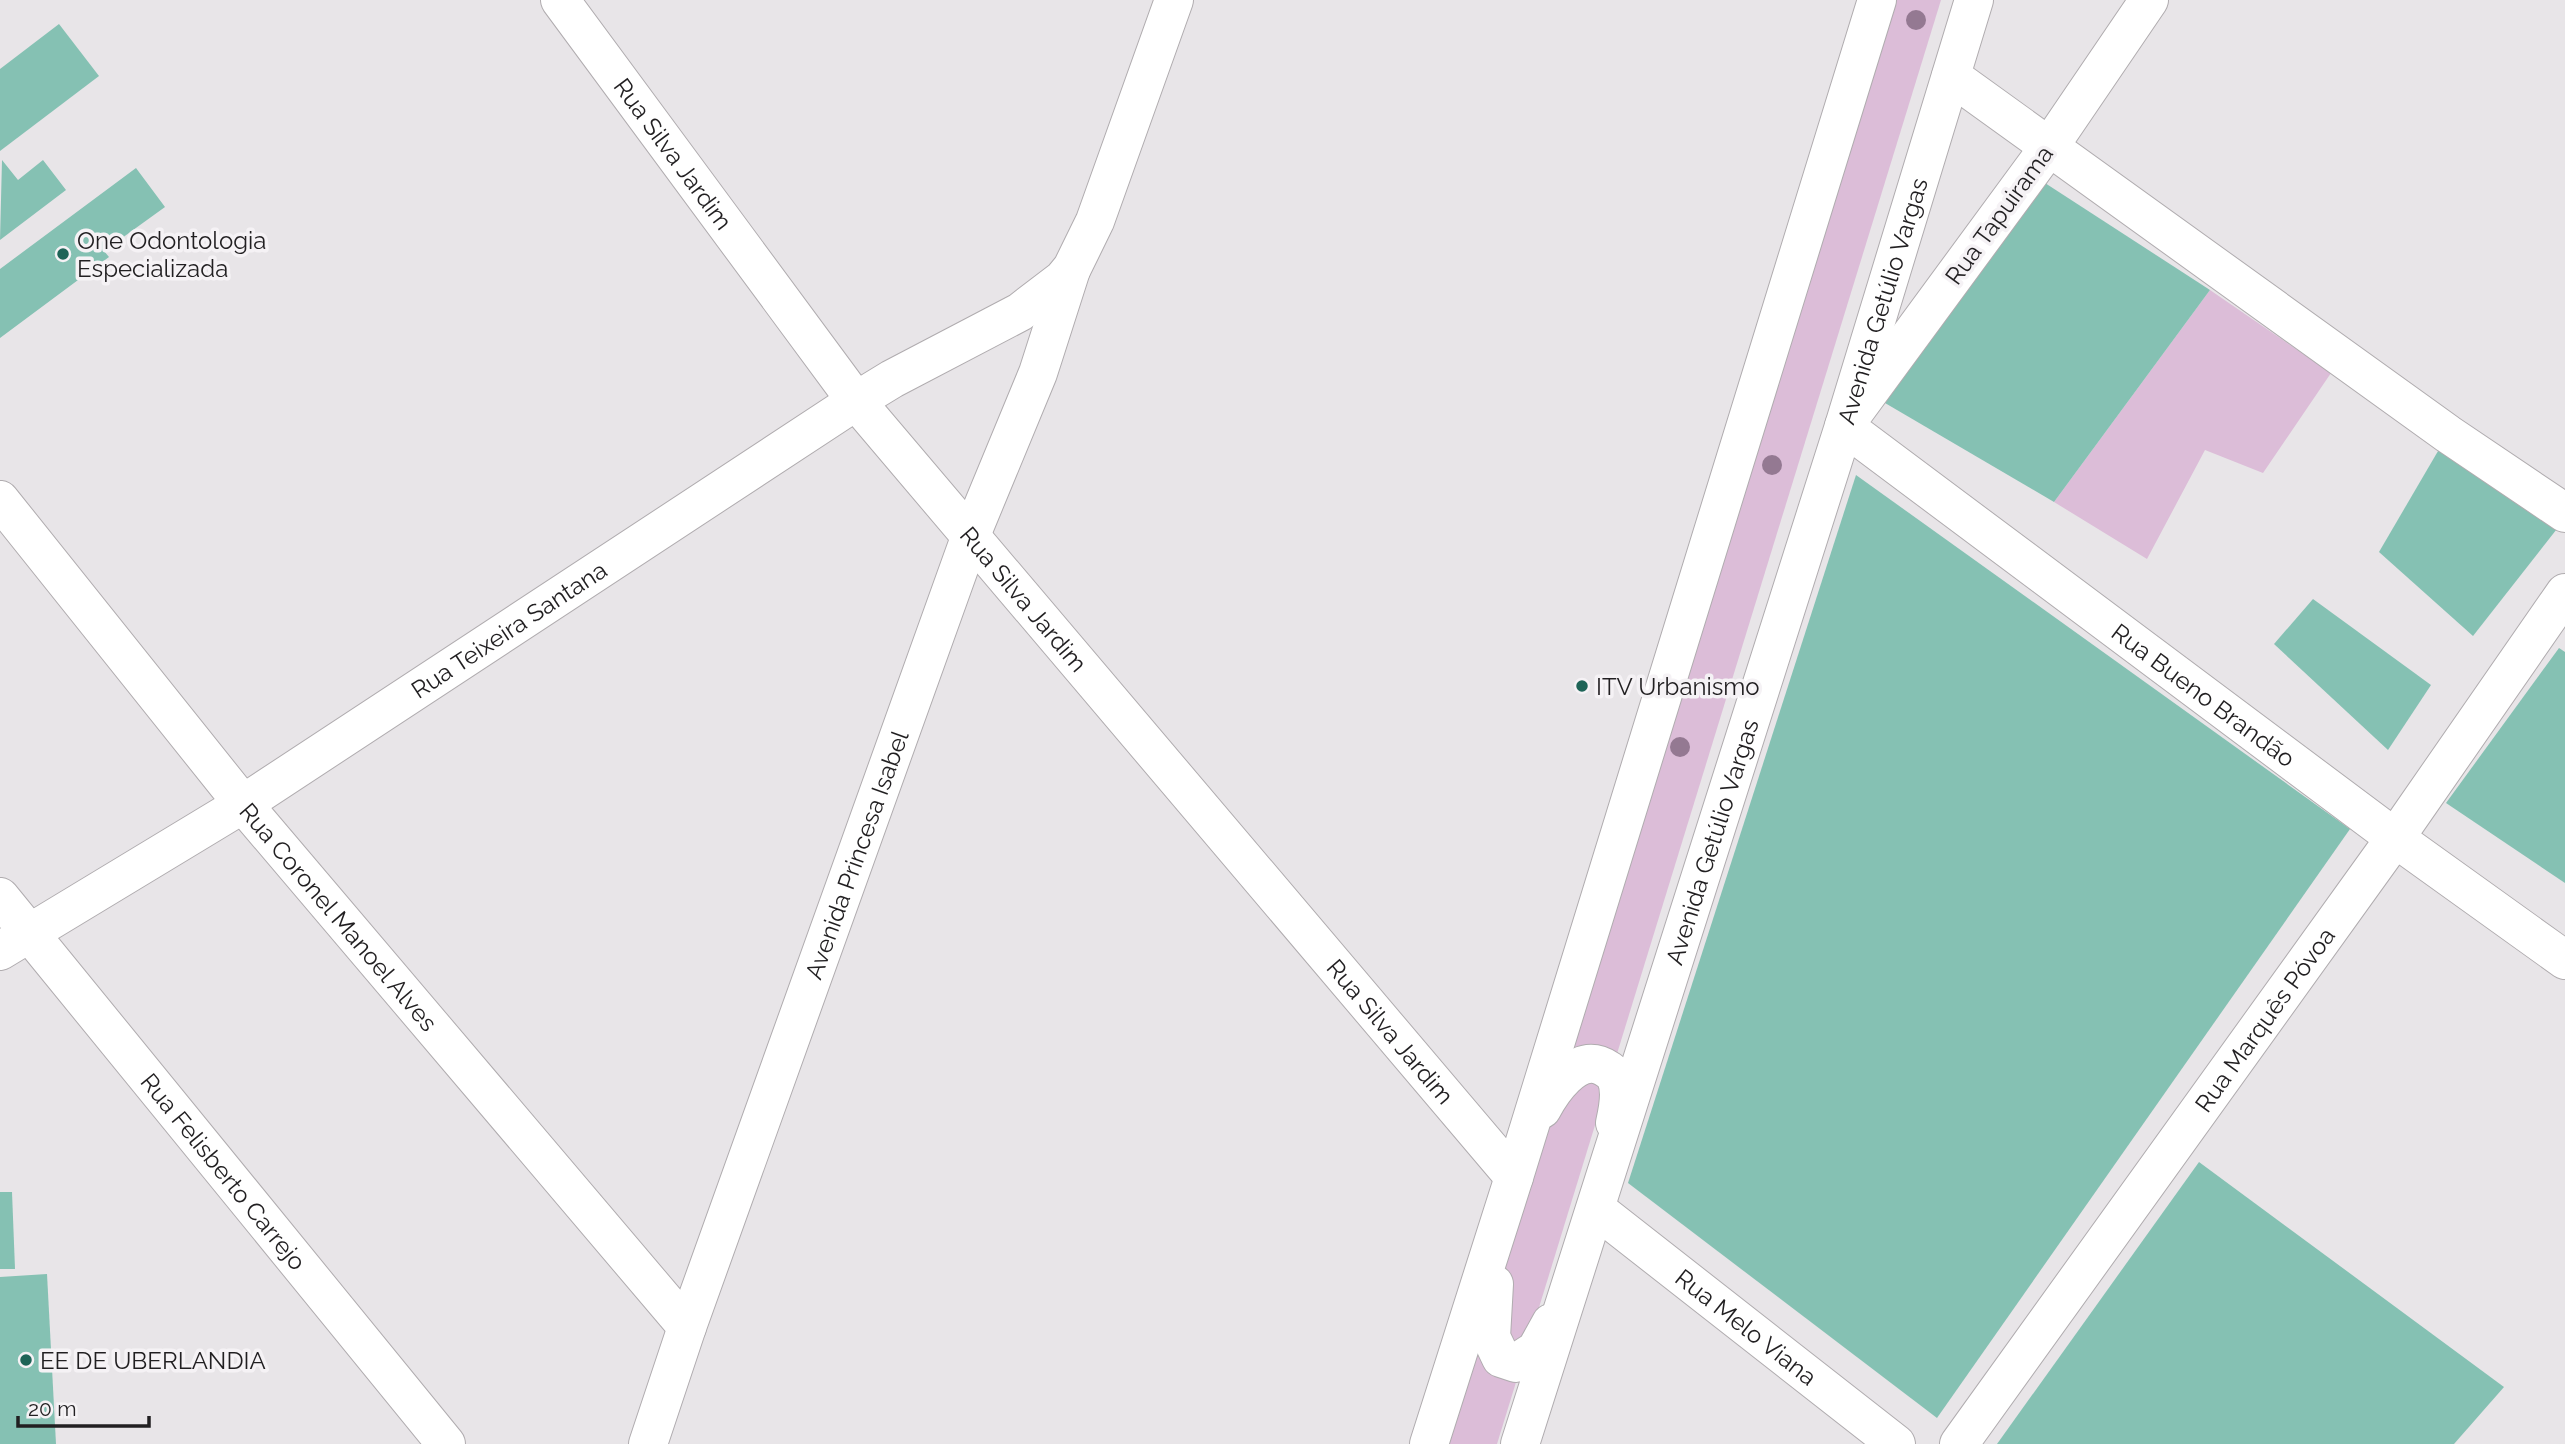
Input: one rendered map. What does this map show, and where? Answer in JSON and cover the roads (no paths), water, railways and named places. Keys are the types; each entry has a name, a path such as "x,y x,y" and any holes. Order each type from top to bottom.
{"street":[{"name":"Rua Silva Jardim","path":"560,0 856,401 1519,1163"},
{"name":"Avenida Princesa Isabel","path":"648,1444 687,1327 971,535 1038,373 1072,268 1095,221 1174,0"},
{"path":"1429,1444 1519,1163 1877,0"},
{"name":"Avenida Getúlio Vargas","path":"1520,1444 1844,426 1974,0"},
{"name":"Rua Tapuirama","path":"1844,426 2049,147 2149,0"},
{"path":"1951,76 2437,426 2565,513"},
{"name":"Avenida Princesa Isabel","path":"1020,312 1053,289 1072,268"},
{"name":"Rua Teixeira Santana","path":"15,942 243,804 856,401 892,379 1020,312"},
{"name":"Rua Bueno Brandão","path":"1844,426 2395,838 2565,960"},
{"name":"Rua Coronel Manoel Alves","path":"0,500 243,804 687,1327"},
{"name":"Rua Marquês Póvoa","path":"1959,1444 2395,838 2565,593"},
{"name":"Rua Felisberto Carrejo","path":"0,897 15,942 446,1444"},
{"path":"1519,1163 1546,1101 1582,1063 1594,1063 1605,1067 1616,1078 1618,1089 1619,1100 1609,1167"},
{"name":"Rua Melo Viana","path":"1596,1209 1896,1444"},
{"path":"1502,1216 1491,1337 1501,1358 1516,1363 1536,1350 1570,1289"}],"place":[{"name":"One Odontologia Especializada","path":"63,254"},
{"name":"ITV Urbanismo","path":"1582,686"},
{"name":"EE DE UBERLANDIA","path":"26,1360"}]}
